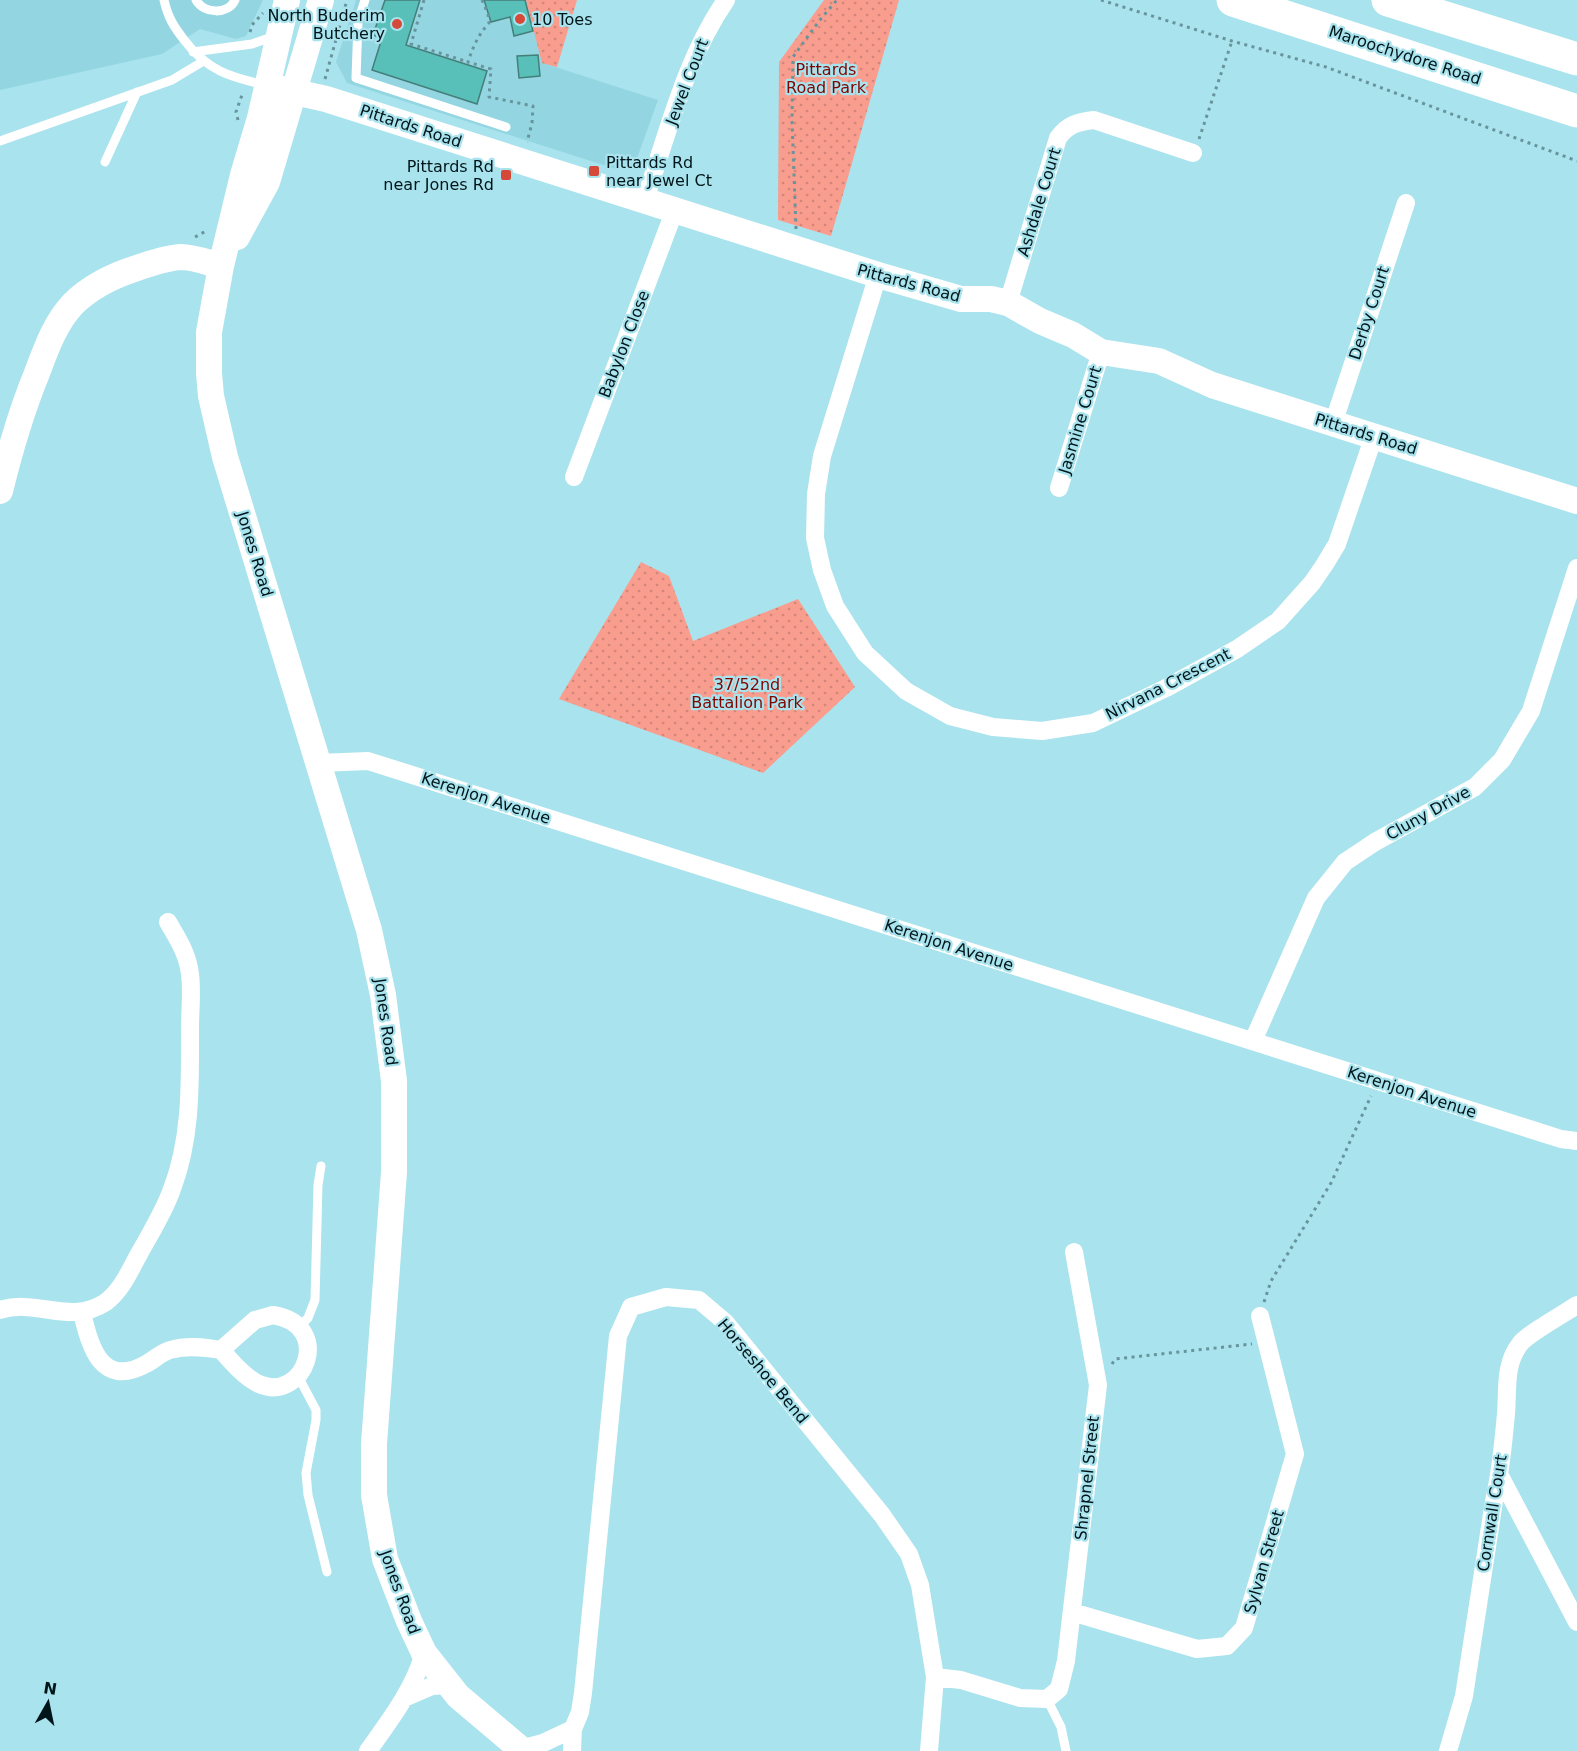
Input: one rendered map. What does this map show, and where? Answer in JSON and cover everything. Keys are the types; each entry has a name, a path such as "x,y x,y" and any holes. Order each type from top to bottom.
{"highway":[{"name":"Maroochydore Road","path":"1233,0 1577,111"},
{"path":"1388,0 1577,59"}],"main road":[{"name":"Jones Road","path":"221,266 267,182 321,0"},
{"name":"Jones Road","path":"276,3 279,33 257,83 260,118 243,175 221,266 212,314 209,373 216,421 228,468 369,930 383,995 394,1081 394,1172 374,1444 374,1495 385,1559 424,1653 448,1685 488,1724 522,1750"},
{"name":"Pittards Road","path":"257,83 326,99 674,212 878,275 961,299 1008,303 1040,321 1073,335 1101,352 1159,361 1212,385 1577,501"},
{"path":"0,491 22,408 45,351 60,321 74,303 97,286 127,271 154,262 182,257 221,266"}],"street":[{"name":"Jewel Court","path":"644,202 693,62 712,20 726,0"},
{"name":"Ashdale Court","path":"1008,303 1058,138 1064,129 1078,122 1094,120 1192,153"},
{"name":"Derby Court","path":"1333,424 1406,203"},
{"name":"Babylon Close","path":"574,477 674,212"},
{"name":"Nirvana Crescent","path":"878,275 822,456 816,494 815,538 822,570 835,606 865,653 906,691 950,716 993,727 1042,730 1094,723 1166,688 1237,649 1278,621 1312,583 1325,564 1337,544 1374,436"},
{"name":"Jasmine Court","path":"1059,488 1101,352"},
{"name":"Cluny Drive","path":"1253,1041 1316,898 1345,862 1375,842 1475,787 1502,760 1531,711 1577,568"},
{"name":"Kerenjon Avenue","path":"319,763 345,760 368,761 1561,1139 1577,1141"},
{"path":"0,1310 13,1306 30,1306 66,1313 82,1312 107,1300 121,1286 159,1218 172,1188 182,1156 188,1124 189,967 182,945 168,922"},
{"name":"Shrapnel Street","path":"1047,1699 1059,1689 1066,1662 1098,1385 1074,1252"},
{"name":"Horseshoe Bend","path":"572,1751 573,1729 580,1712 583,1693 618,1336 631,1308 666,1297 699,1300 725,1322 882,1515 909,1554 920,1585 935,1677 930,1751"},
{"name":"Cornwall Court","path":"1448,1751 1464,1696 1494,1501 1500,1476 1507,1400 1506,1377 1520,1342 1577,1305"},
{"path":"82,1312 87,1338 100,1362 122,1371 135,1369 169,1350 202,1347 220,1350 249,1378 261,1385 272,1387 291,1382 298,1376 305,1367 308,1342 299,1327 284,1317 264,1317 255,1320 220,1350"},
{"name":"Sylvan Street","path":"1072,1612 1197,1649 1227,1646 1244,1628 1295,1454 1260,1316"},
{"path":"1500,1476 1577,1622"},
{"path":"368,1751 404,1698 419,1670 424,1653"},
{"path":"935,1677 961,1680 1020,1698 1047,1699"},
{"path":"404,1698 432,1686 448,1685"},
{"path":"522,1750 573,1729"}],"lane":[{"path":"164,0 168,18 202,62 221,73 257,83"},
{"path":"196,0 202,7 222,11 231,7 235,0"},
{"path":"365,0 358,22 356,78 506,127"},
{"path":"193,52 252,44 270,39 279,33"},
{"path":"0,141 172,80 202,62"},
{"path":"105,162 137,92"},
{"path":"299,1327 308,1318 315,1300 318,1185 321,1166"},
{"path":"298,1376 316,1410 306,1473 308,1495 327,1572"},
{"path":"1047,1699 1061,1727 1066,1751"}],"path":[{"path":"424,0 411,44 491,69 489,97 533,106 532,123 526,144"},
{"path":"468,62 474,43 489,23 482,0"},
{"path":"796,230 792,120 793,57 837,0"},
{"path":"1101,0 1232,41 1326,67 1577,162"},
{"path":"252,44 250,29 276,3"},
{"path":"1192,153 1203,131 1232,41"},
{"path":"238,123 237,106 257,83"},
{"path":"182,257 184,244 208,230 212,222"},
{"path":"1260,1316 1271,1281 1331,1183 1378,1081"},
{"path":"1098,1385 1115,1359 1267,1343"}],"shaded area":[{"path":"0,0 263,0 246,36 236,39 200,29 162,54 0,90"},
{"path":"356,0 526,0 543,63 658,100 636,161 619,170 347,83 336,62"}],"green space":[{"path":"526,0 577,0 557,67 542,63"},
{"name":"Pittards Road Park","path":"824,0 899,0 831,236 778,220 779,62"},
{"name":"37/52nd Battalion Park","path":"641,562 669,576 693,641 798,599 855,687 763,773 559,699"}],"building":[{"path":"385,0 420,0 406,45 487,71 477,104 372,70 382,38 373,35"},
{"name":"10 Toes","path":"484,0 525,0 533,31 514,36 510,17 491,22"},
{"path":"538,55 540,76 519,78 517,56"}],"place":[{"name":"10 Toes","path":"520,19"},
{"name":"North Buderim Butchery","path":"397,24"},
{"name":"Pittards Rd near Jewel Ct","path":"594,171"},
{"name":"Pittards Rd near Jones Rd","path":"506,175"}]}
